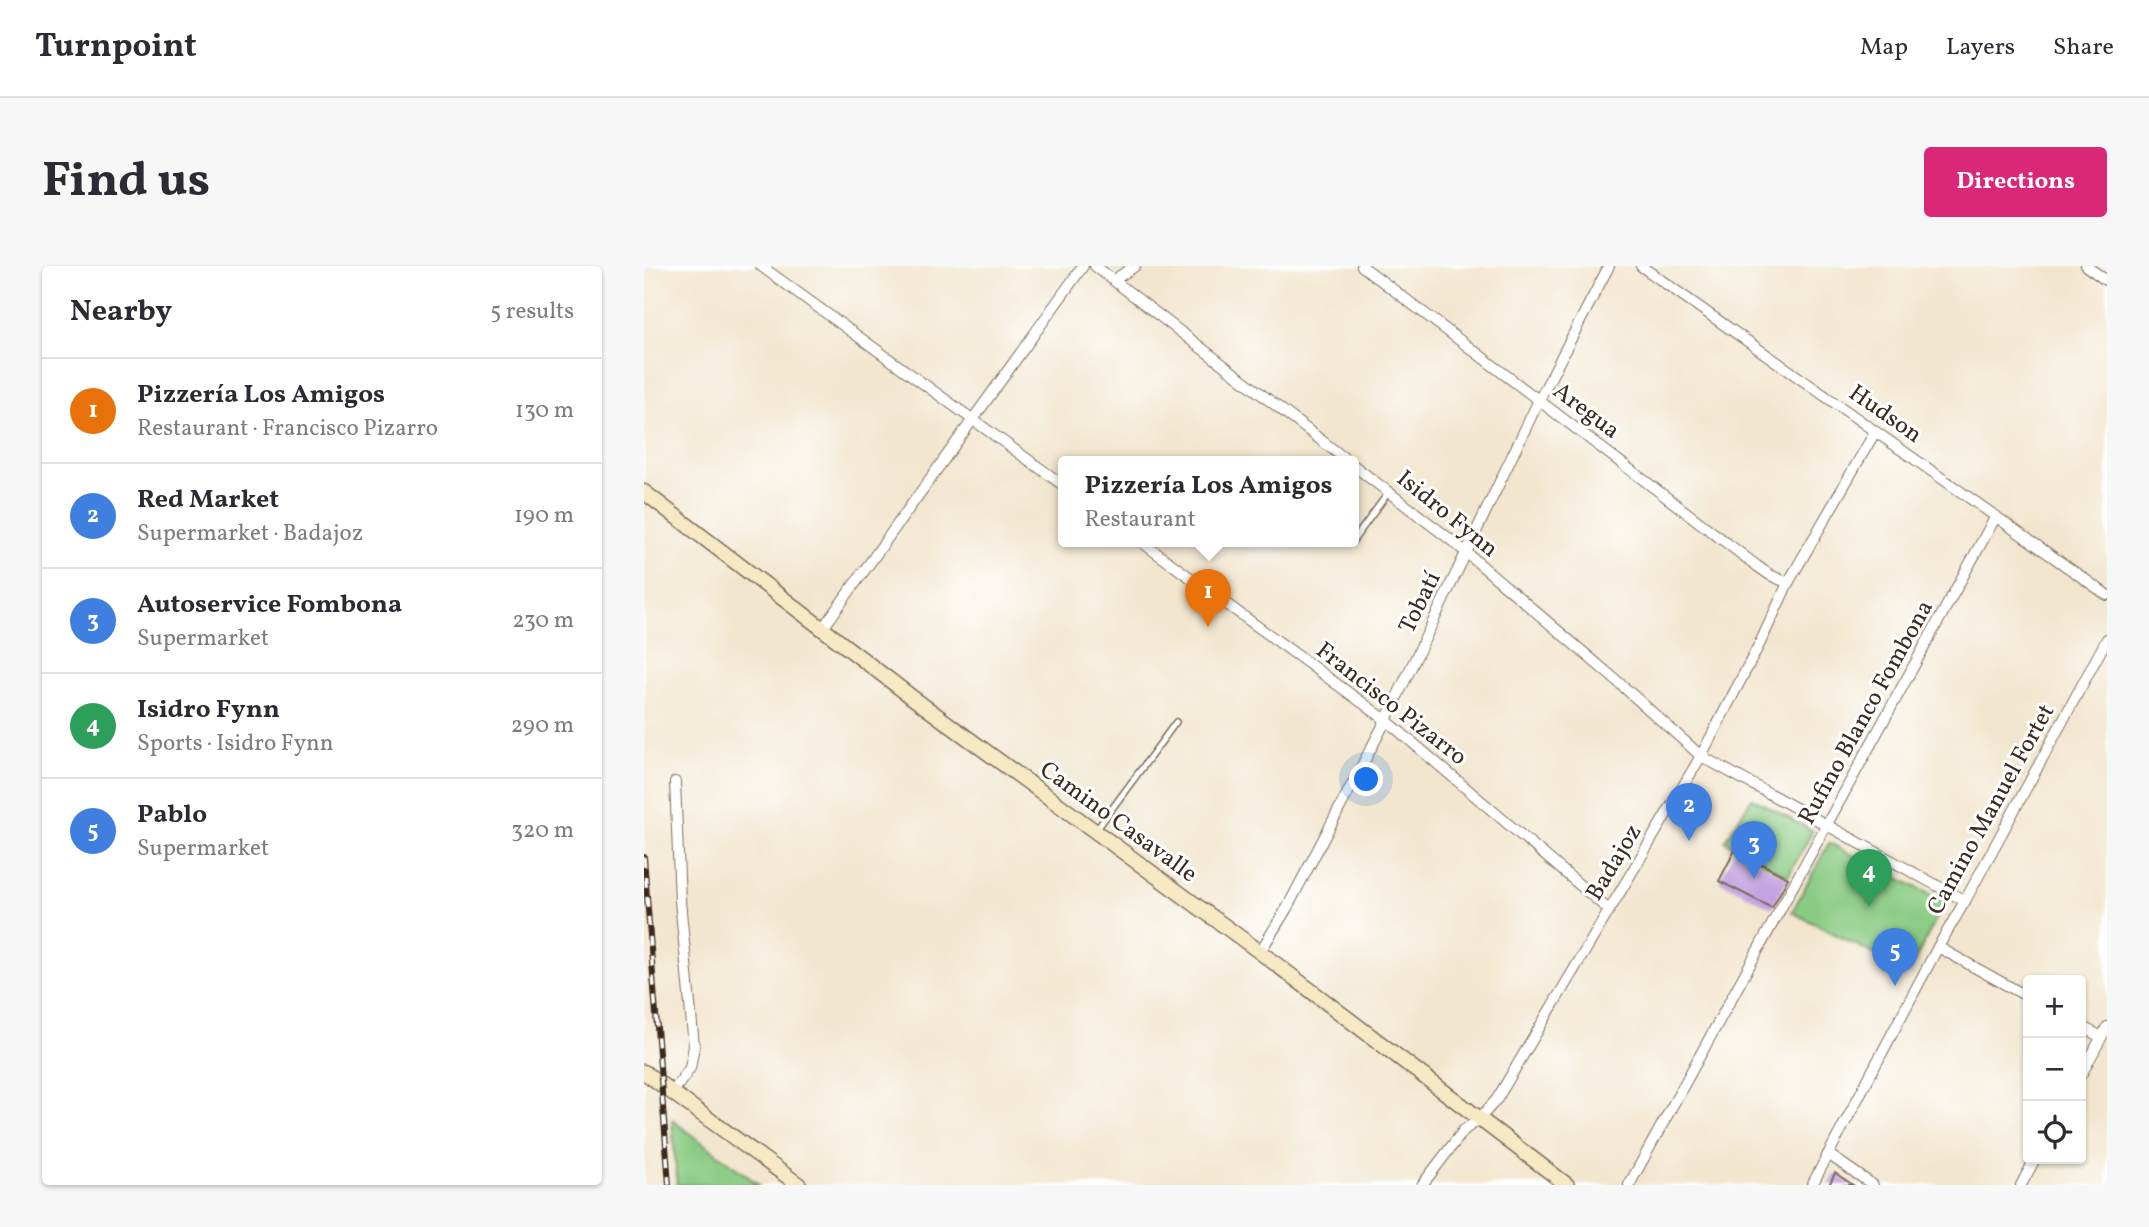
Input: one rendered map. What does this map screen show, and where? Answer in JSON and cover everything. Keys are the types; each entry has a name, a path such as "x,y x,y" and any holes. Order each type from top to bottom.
{"street":[{"path":"761,266 1058,481"},
{"path":"823,628 1083,266"},
{"path":"1095,266 1342,456"},
{"path":"1114,280 1135,266"},
{"name":"Aregua","path":"1362,266 1757,566 1788,583"},
{"name":"Tobatí","path":"1260,953 1287,908 1386,720 1539,400 1609,266"},
{"name":"Hudson","path":"1640,266 2107,595"},
{"path":"2086,266 2107,281"},
{"name":"Badajoz","path":"1422,1185 1464,1130 1479,1119 1497,1099 1701,756 1788,583 1875,432"},
{"name":"Isidro Fynn","path":"1359,470 1466,553 1701,756 1965,901"},
{"name":"Camino Casavalle","path":"644,492 913,698 1260,953 1567,1185"},
{"name":"Rufino Blanco Fombona","path":"1629,1185 1997,516"},
{"name":"Francisco Pizarro","path":"1148,547 1386,720 1609,910"},
{"name":"Camino Manuel Fortet","path":"1812,1185 1938,947 2107,639"},
{"path":"673,1092 690,1068 694,1046 680,901 675,782"},
{"path":"1938,947 2023,994"},
{"path":"2086,1027 2104,1032 2086,1066"},
{"path":"644,1072 799,1185"},
{"path":"1828,1154 1873,1185"},
{"path":"2021,1185 2032,1164"}],"lane":[{"path":"1359,533 1389,492"},
{"path":"1095,832 1176,722"}],"green space":[{"path":"1752,798 1813,831 1788,876 1725,841"},
{"path":"1829,843 1945,902 1909,972 1792,912"},
{"path":"672,1120 759,1185 677,1185"}],"building":[{"path":"1735,850 1788,878 1772,908 1719,881"},
{"path":"1835,1173 1853,1185 1829,1185"}],"railway":[{"path":"644,857 669,1185"}],"place":[{"name":"Pizzería Los Amigos","path":"1208,627"},
{"name":"Red Market","path":"1689,841"},
{"name":"Autoservice Fombona","path":"1754,879"},
{"name":"Isidro Fynn","path":"1869,907"},
{"name":"Pablo","path":"1895,986"}]}
